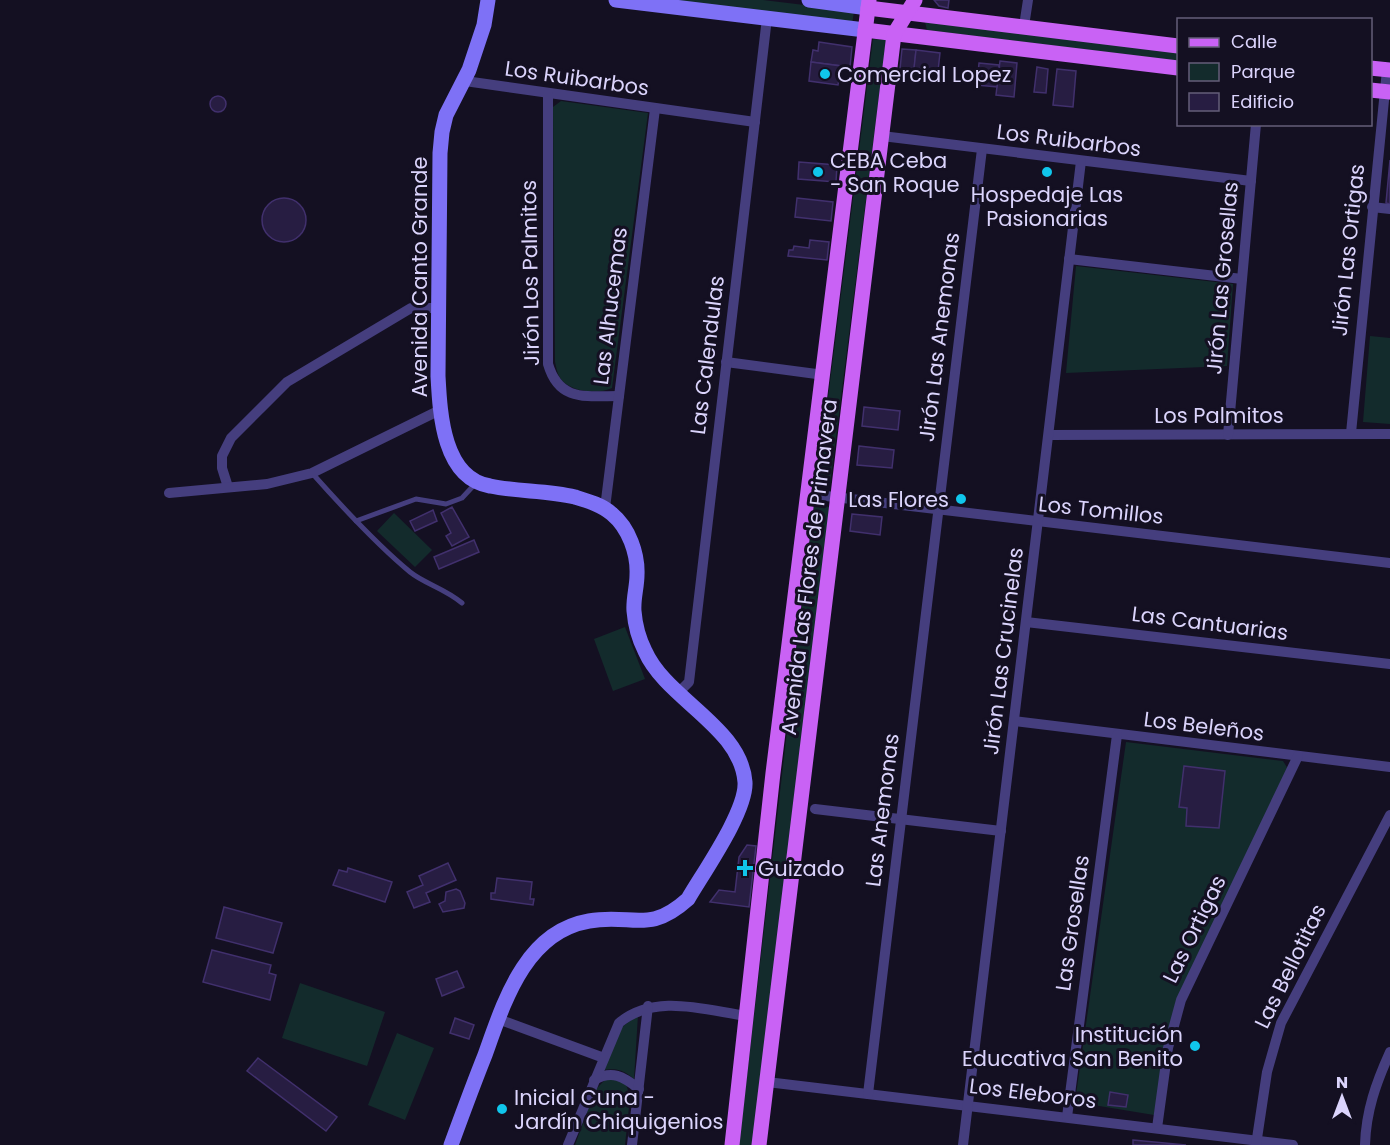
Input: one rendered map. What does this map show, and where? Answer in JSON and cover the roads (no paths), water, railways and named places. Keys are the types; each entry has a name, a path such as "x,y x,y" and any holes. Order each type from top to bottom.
{"main road":[{"path":"869,4 911,6 1024,26 1177,46"},
{"name":"Avenida Las Flores de Primavera","path":"732,1145 773,773 869,4"},
{"name":"Avenida Las Flores de Primavera","path":"759,1145 894,34 911,6"},
{"path":"865,30 1177,68"},
{"path":"1372,68 1389,70"}],"street":[{"name":"Avenida Canto Grande","path":"476,483 460,470 452,454 440,410 437,308 442,132 446,115 465,81 478,44 488,0"},
{"path":"616,0 865,30"},
{"path":"809,0 869,4"},
{"path":"1024,26 1028,0"},
{"name":"Las Calendulas","path":"678,693 689,682 767,18"},
{"name":"Jirón Las Ortigas","path":"1351,433 1382,91 1389,70"},
{"name":"Los Ruibarbos","path":"465,81 755,122"},
{"name":"Jirón Los Palmitos","path":"548,94 548,364 552,380 565,392 587,396 618,396"},
{"name":"Las Alhucemas","path":"605,508 655,109"},
{"name":"Jirón Las Grosellas","path":"1228,435 1256,126"},
{"name":"Los Ruibarbos","path":"882,136 1251,181"},
{"name":"Jirón Las Anemonas","path":"935,530 982,148"},
{"name":"Jirón Las Crucinelas","path":"963,1145 1081,161"},
{"path":"1372,207 1390,209"},
{"path":"1069,259 1242,279"},
{"path":"228,487 222,468 222,456 231,438 287,382 411,308 437,308"},
{"path":"726,362 824,375"},
{"path":"169,493 267,484 312,473 440,410"},
{"name":"Los Palmitos","path":"1049,435 1390,434"},
{"path":"451,1145 498,1019 517,976 532,954 560,931 575,923 593,920 650,921 666,916 677,909 688,899 740,810 745,783 738,759 716,729 653,666 644,650 634,611 637,575 635,554 622,526 605,508 563,494 476,483"},
{"name":"Los Tomillos","path":"809,494 1390,563"},
{"name":"Las Anemonas","path":"868,1094 935,530"},
{"name":"Las Cantuarias","path":"1026,622 1390,664"},
{"name":"Los Beleños","path":"1014,722 1390,767"},
{"name":"Las Grosellas","path":"1067,1117 1116,735"},
{"name":"Las Ortigas","path":"1157,1128 1168,1048 1181,1000 1298,756"},
{"path":"815,809 1001,831"},
{"name":"Las Bellotitas","path":"1256,1143 1267,1072 1281,1023 1390,814"},
{"path":"568,1145 618,1023 632,1012 648,1006 663,1005 747,1016"},
{"path":"632,1145 648,1006"},
{"path":"498,1019 604,1058"},
{"path":"1365,1145 1366,1122 1371,1099 1390,1052"},
{"path":"594,1080 603,1075 617,1074 639,1089"},
{"name":"Los Eleboros","path":"767,1082 1157,1128 1256,1143 1293,1145"}],"lane":[{"path":"312,473 356,521 412,574 446,590 462,603"},
{"path":"356,521 416,499 446,504 462,498 476,483"}],"place":[{"name":"Comercial Lopez","path":"825,74"},
{"name":"CEBA Ceba - San Roque","path":"818,172"},
{"name":"Hospedaje Las Pasionarias","path":"1047,172"},
{"name":"Las Flores","path":"961,499"},
{"name":"Guizado","path":"745,868"},
{"name":"Institución Educativa San Benito","path":"1195,1046"},
{"name":"Inicial Cuna - Jardín Chiquigenios","path":"502,1109"}]}
